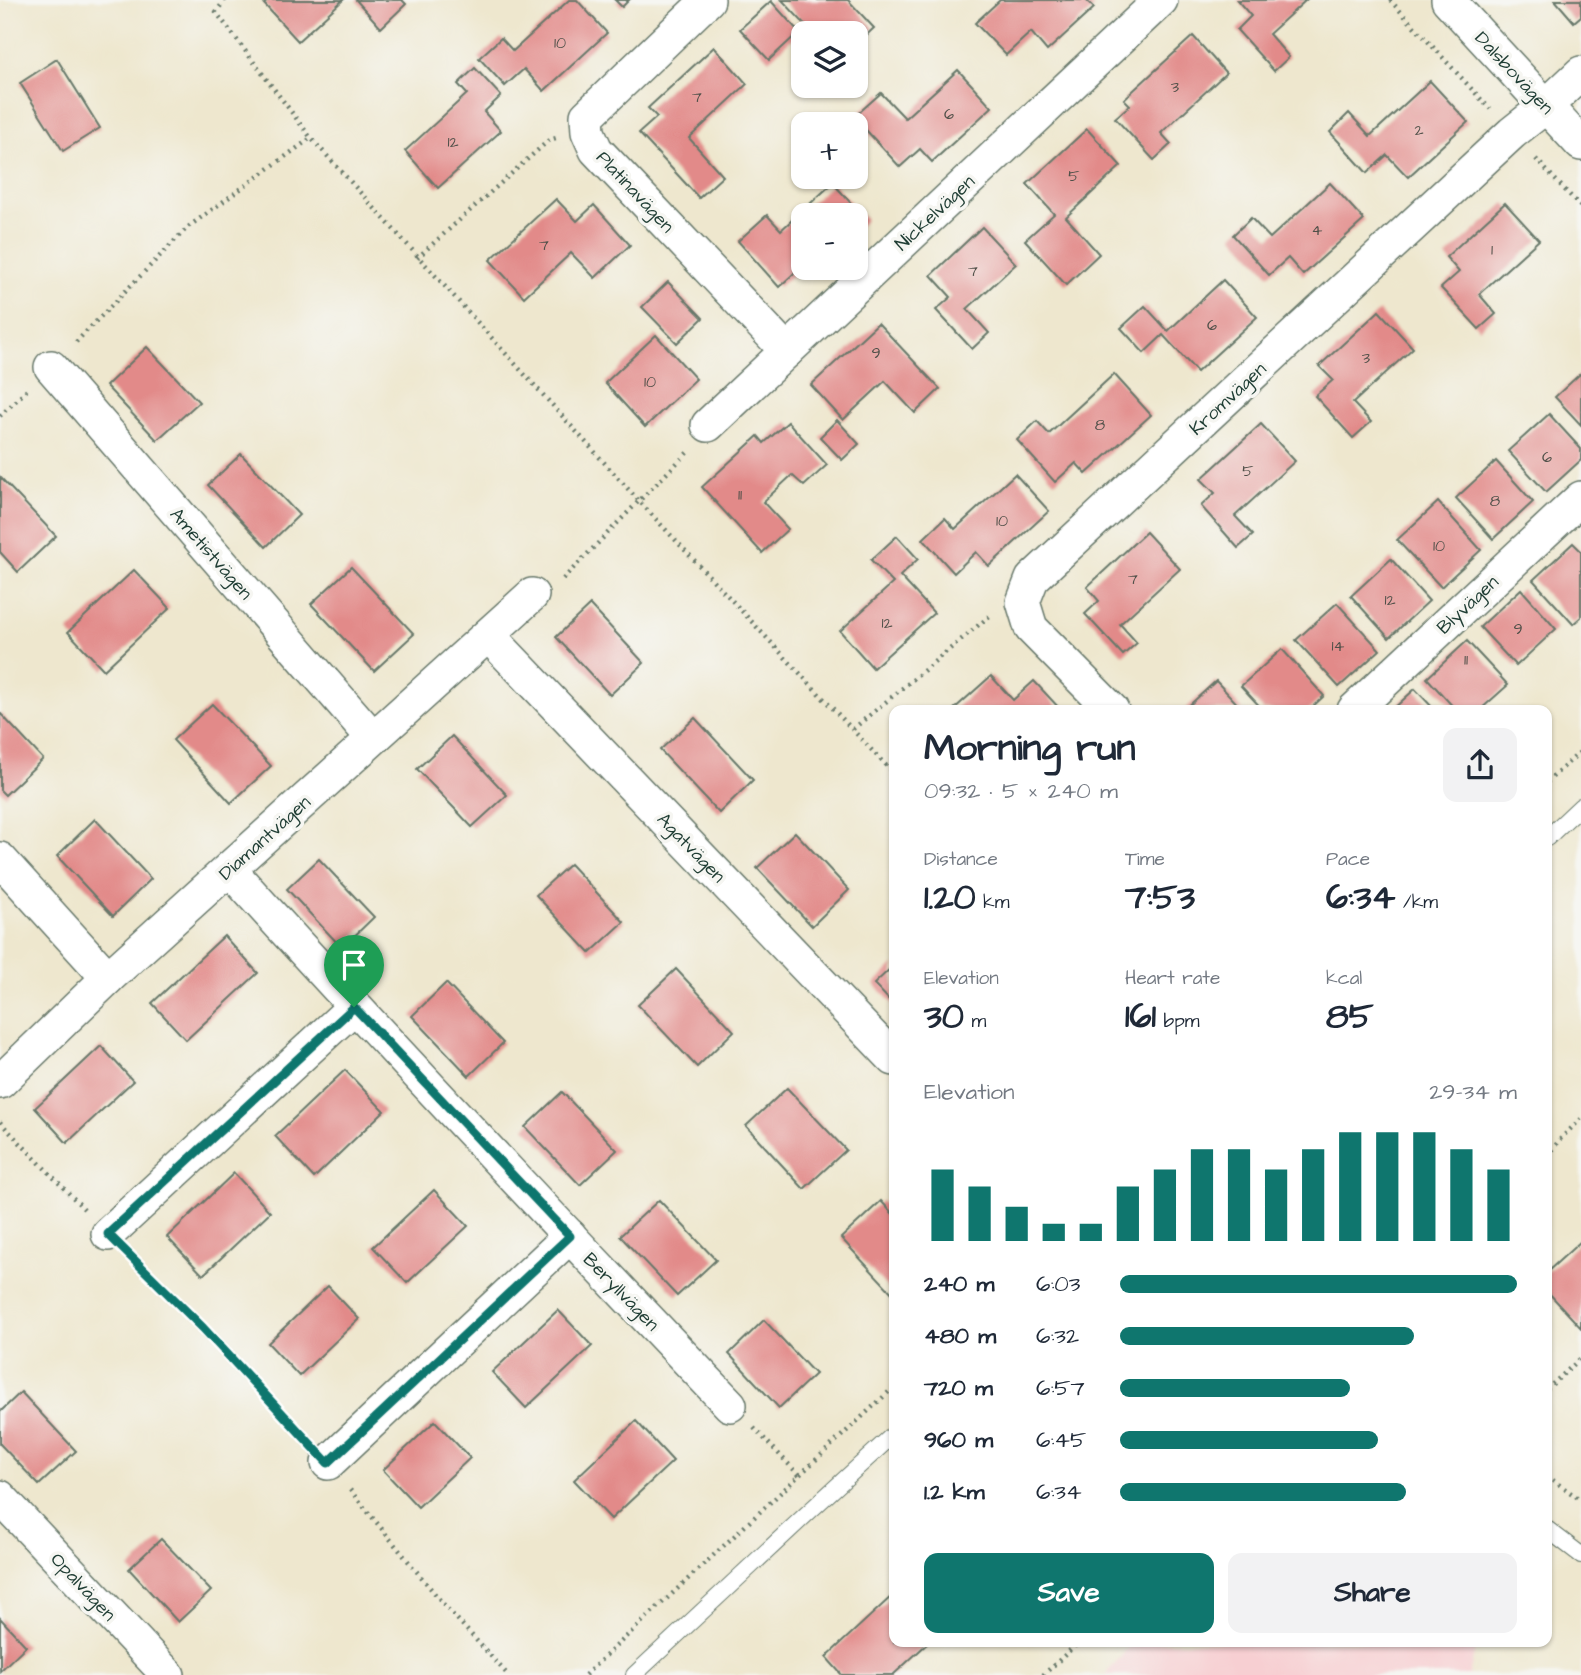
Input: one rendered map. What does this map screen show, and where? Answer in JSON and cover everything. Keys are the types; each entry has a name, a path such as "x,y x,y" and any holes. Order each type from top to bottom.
{"street":[{"name":"Platinavägen","path":"709,0 587,116 588,132 596,150 787,351"},
{"name":"Nickelvägen","path":"708,425 1161,0"},
{"name":"Dalsbovägen","path":"1448,0 1581,144"},
{"name":"Kromvägen","path":"1023,602 1032,579 1512,133 1581,73"},
{"name":"Ametistvägen","path":"51,367 373,738"},
{"name":"Blyvägen","path":"1359,705 1581,498"},
{"name":"Diamantvägen","path":"0,1082 108,978 533,596"},
{"path":"1023,602 1031,628 1107,705"},
{"name":"Agatvägen","path":"489,636 889,1054"},
{"path":"0,859 108,978"},
{"name":"Beryllvägen","path":"229,869 354,1007 730,1405"},
{"path":"108,1234 354,1007"},
{"path":"328,1463 570,1236"},
{"name":"Opalvägen","path":"0,1497 168,1675"}],"lane":[{"path":"1552,833 1581,806"},
{"path":"634,1675 889,1439"},
{"path":"1552,1533 1581,1555"}],"path":[{"path":"225,0 216,12 311,138 639,501 889,769"},
{"path":"1390,0 1581,207"},
{"path":"417,258 549,139 588,132"},
{"path":"0,416 188,226 311,138"},
{"path":"533,596 551,592 692,448 708,425"},
{"path":"852,729 990,614 1023,602"},
{"path":"1552,777 1581,751"},
{"path":"1552,1150 1581,1119"},
{"path":"0,1122 203,1328 328,1463 445,1606 508,1675"},
{"path":"1552,1384 1581,1358"},
{"path":"585,1675 889,1392"},
{"path":"730,1405 799,1475"},
{"path":"1552,1480 1581,1500"},
{"path":"1043,1675 1074,1647"}],"shaded area":[{"path":"1129,1647 1476,1647 1469,1675 1105,1675"}],"building":[{"path":"269,0 343,0 298,41 264,4"},
{"path":"356,0 402,0 406,4 381,28"},
{"path":"569,0 577,0 607,33 544,91 524,69 505,86 479,58 501,38 513,51"},
{"path":"615,0 629,0 622,7"},
{"path":"782,0 848,0 868,21 802,21"},
{"path":"1000,0 1086,0 1094,8 1047,51 1031,32 1006,55 975,23"},
{"path":"1237,0 1306,0 1269,34 1289,57 1274,71 1237,30 1251,16"},
{"path":"1555,0 1581,0 1581,16 1574,22"},
{"path":"771,1 791,23 791,39 769,60 740,29"},
{"path":"868,22 874,28 868,34"},
{"path":"1193,36 1226,73 1161,133 1171,144 1154,160 1115,118 1130,105 1124,99"},
{"path":"714,47 747,84 689,138 723,176 699,198 639,133 657,117 648,108"},
{"path":"57,59 100,128 63,151 20,83"},
{"path":"475,68 501,96 484,112 501,131 438,188 405,151 467,94 458,84"},
{"path":"958,70 992,107 932,162 920,149 900,167 868,132 868,112 860,112 881,93 905,118"},
{"path":"1430,81 1468,122 1408,177 1387,155 1367,173 1330,132 1349,113 1370,136"},
{"path":"1087,129 1121,166 1066,217 1099,254 1066,285 1025,240 1054,214 1027,184"},
{"path":"1330,183 1364,220 1303,275 1288,258 1269,275 1233,235 1251,218 1270,238"},
{"path":"826,189 838,189 851,203 811,203"},
{"path":"556,199 577,221 594,205 630,245 595,278 571,253 524,297 490,260"},
{"path":"1505,203 1539,240 1479,294 1496,314 1479,329 1441,288 1459,272 1446,257"},
{"path":"767,215 781,230 791,221 791,276 779,287 738,241"},
{"path":"982,227 1016,264 967,309 989,333 972,349 936,310 951,297 931,275"},
{"path":"1223,280 1257,317 1197,372 1163,335 1144,353 1121,328 1145,306 1168,331"},
{"path":"668,282 703,318 677,343 642,307"},
{"path":"1379,311 1413,348 1353,403 1371,422 1353,438 1315,396 1333,380 1319,366"},
{"path":"878,323 940,389 915,413 885,381 843,420 811,385"},
{"path":"656,335 696,379 645,427 605,383"},
{"path":"147,347 199,402 157,440 106,386"},
{"path":"1581,373 1581,425 1555,397"},
{"path":"1114,374 1151,415 1086,474 1076,463 1055,482 1017,440 1037,421 1049,434"},
{"path":"1549,414 1581,449 1581,460 1546,492 1508,451"},
{"path":"837,420 859,444 842,460 820,437"},
{"path":"788,422 827,465 804,486 792,475 763,502 788,529 762,553 702,487 758,436 764,443"},
{"path":"1261,424 1295,461 1235,516 1253,535 1238,548 1201,506 1215,493 1201,479"},
{"path":"241,454 299,515 266,547 208,485"},
{"path":"1496,461 1533,502 1493,539 1456,498"},
{"path":"1015,474 1049,511 989,566 976,552 954,573 923,539 945,518 955,529"},
{"path":"0,477 56,536 18,572 0,552"},
{"path":"1438,502 1481,550 1441,587 1397,540"},
{"path":"1146,532 1180,569 1120,624 1137,643 1123,655 1085,614 1099,601 1087,587"},
{"path":"897,536 918,559 900,576 934,613 873,668 840,631 893,583 871,560"},
{"path":"1573,543 1581,551 1581,617 1573,624 1533,580"},
{"path":"1391,559 1429,601 1389,638 1351,596"},
{"path":"351,567 414,634 374,671 311,604"},
{"path":"134,570 170,608 104,670 68,632"},
{"path":"1521,589 1556,629 1516,666 1480,627"},
{"path":"1337,603 1380,650 1339,687 1296,640"},
{"path":"590,605 644,663 610,695 556,637"},
{"path":"1467,641 1508,685 1486,705 1451,705 1427,678"},
{"path":"1282,649 1324,696 1314,705 1258,705 1241,686"},
{"path":"991,676 1013,700 1034,681 1056,705 959,705"},
{"path":"1216,681 1238,705 1190,705"},
{"path":"1415,689 1430,705 1397,705"},
{"path":"212,704 271,766 231,803 173,740"},
{"path":"0,713 43,759 5,795 0,790"},
{"path":"695,718 753,780 719,813 660,750"},
{"path":"452,736 507,795 472,827 417,769"},
{"path":"95,819 151,879 113,916 57,856"},
{"path":"795,832 849,890 812,926 757,868"},
{"path":"319,859 374,917 342,948 287,889"},
{"path":"570,864 624,922 590,953 536,895"},
{"path":"224,936 258,973 186,1040 152,1003"},
{"path":"676,969 734,1031 697,1067 638,1005"},
{"path":"889,970 889,1000 874,984"},
{"path":"446,983 503,1043 469,1076 412,1016"},
{"path":"101,1046 133,1081 67,1143 35,1108"},
{"path":"345,1070 384,1111 314,1178 275,1136"},
{"path":"787,1088 846,1150 804,1189 746,1126"},
{"path":"562,1092 617,1150 580,1185 525,1127"},
{"path":"234,1173 270,1212 203,1275 167,1237"},
{"path":"434,1190 468,1226 407,1283 373,1247"},
{"path":"659,1200 716,1260 677,1296 620,1236"},
{"path":"881,1201 889,1210 889,1290 841,1238"},
{"path":"1581,1241 1581,1328 1552,1296 1552,1267"},
{"path":"328,1286 359,1319 299,1376 268,1343"},
{"path":"558,1310 592,1346 526,1408 492,1372"},
{"path":"764,1320 815,1374 779,1408 729,1354"},
{"path":"21,1392 76,1451 39,1485 0,1444 0,1412"},
{"path":"435,1421 470,1458 418,1507 383,1470"},
{"path":"636,1421 673,1461 611,1519 574,1480"},
{"path":"161,1539 211,1591 178,1622 129,1569"},
{"path":"889,1599 889,1647 924,1647 893,1675 842,1675 826,1657"},
{"path":"0,1618 26,1646 0,1671"}],"route":[{"path":"354,1007 570,1236 328,1463 203,1328 108,1234 354,1007"}]}
